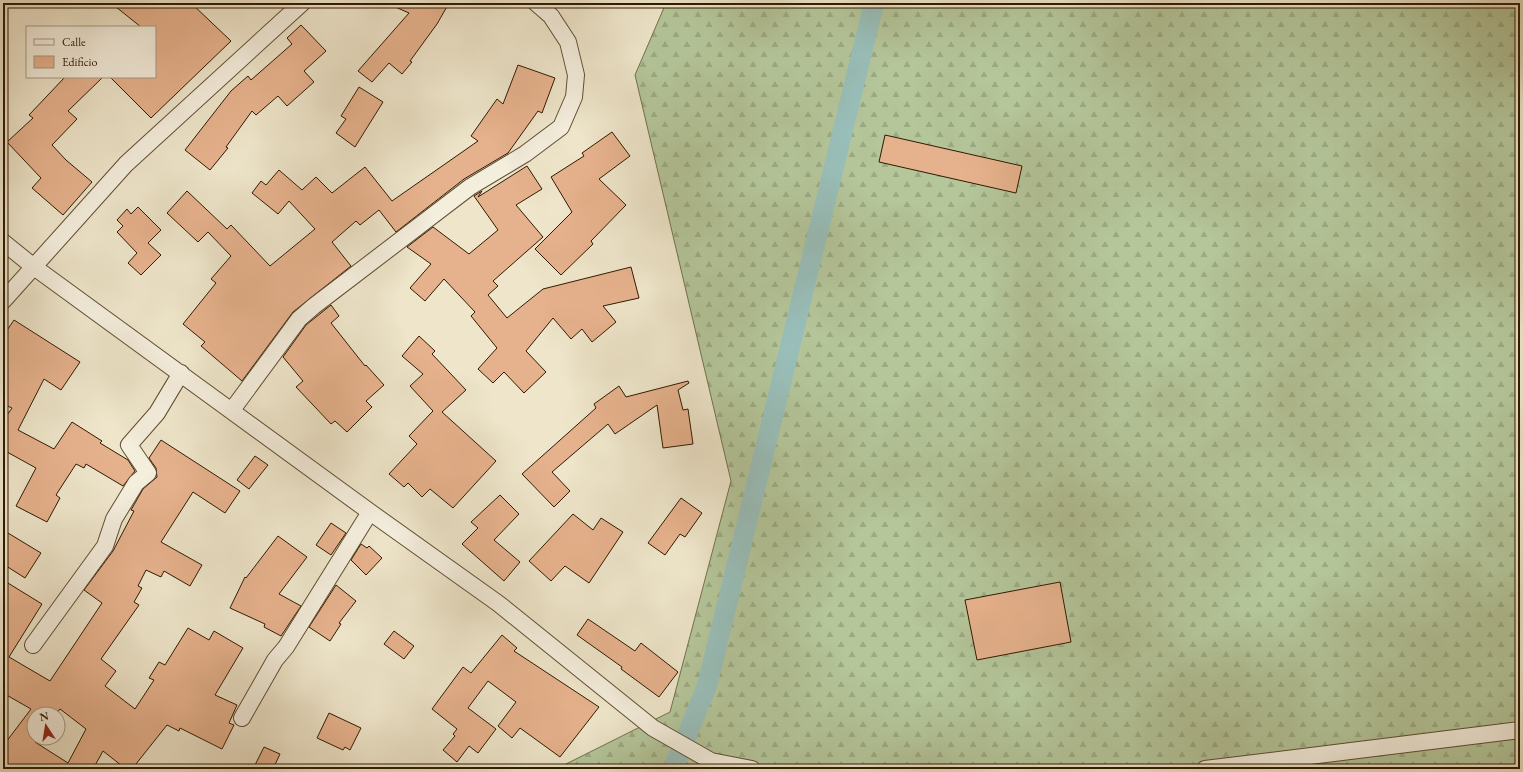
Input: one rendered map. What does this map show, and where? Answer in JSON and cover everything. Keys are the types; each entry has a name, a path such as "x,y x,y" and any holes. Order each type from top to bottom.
{"street":[{"path":"3,301 126,164 302,3"},
{"path":"232,410 304,315 470,188 525,154 561,127 574,97 576,75 568,42 551,16 536,3"},
{"path":"3,242 34,267 370,512 499,604 652,728 711,761 752,769"},
{"path":"33,645 105,546 114,519 136,484 148,473 129,445 157,413 181,373"},
{"path":"242,718 275,660 286,647 370,512"},
{"path":"1205,769 1520,730"}],"green space":[{"path":"666,3 1520,3 1520,769 556,769 670,712 731,481 635,75"}],"building":[{"path":"111,3 191,3 231,41 151,118 111,78 156,78 156,26 140,26"},
{"path":"386,3 449,3 437,24 410,61 412,62 402,74 389,63 372,82 358,71 409,13"},
{"path":"301,25 326,51 304,71 314,82 287,106 278,96 256,115 252,111 226,147 228,148 210,170 185,150 231,91 248,76 251,80 292,44 287,38"},
{"path":"518,65 555,78 542,113 538,111 508,153 464,179 396,232 379,210 360,225 356,221 332,242 351,266 293,312 242,381 201,346 205,342 183,324 216,283 211,279 231,256 208,232 198,242 167,213 187,191 227,229 231,225 270,266 315,229 289,201 278,214 252,193 261,181 266,185 279,170 302,190 316,177 332,193 365,167 392,201 478,141 471,136 497,99 503,104"},
{"path":"64,78 102,78 68,111 77,119 52,145 66,160 92,182 63,215 32,188 41,178 7,142 33,118 29,115"},
{"path":"359,87 383,102 355,147 336,133 346,119 341,116"},
{"path":"612,132 630,156 599,179 626,205 591,241 593,244 561,275 535,249 572,212 551,177 584,156 582,153"},
{"path":"885,135 1022,166 1016,193 879,162"},
{"path":"527,166 542,189 516,205 543,237 493,281 498,286 488,295 507,318 543,289 631,267 639,298 603,306 616,322 592,342 582,329 571,339 553,318 526,351 546,372 524,393 504,372 493,383 478,369 497,348 471,316 475,312 444,279 425,301 410,288 431,264 407,247 433,227 469,254 498,230 474,196 482,191 478,197"},
{"path":"138,207 161,230 148,243 161,255 141,275 128,263 137,253 117,232 123,226 117,220 127,209 131,214"},
{"path":"331,305 339,316 331,323 365,366 366,365 384,385 366,401 372,407 347,432 335,421 331,424 296,387 303,381 283,357 306,325"},
{"path":"14,320 80,362 61,390 44,379 18,430 54,449 72,422 102,441 100,443 128,460 135,471 123,486 86,464 84,468 76,464 56,495 60,498 47,522 16,506 36,468 7,452 3,460 3,421 12,408 3,404 3,336"},
{"path":"419,336 435,351 432,354 466,390 442,412 496,461 453,508 430,489 422,497 408,483 404,487 389,474 417,444 409,436 433,411 410,386 423,374 402,356"},
{"path":"688,381 689,383 678,390 683,410 688,409 693,444 663,448 657,405 615,434 608,424 552,472 570,491 554,507 522,474 596,408 594,404 619,386 626,397"},
{"path":"161,440 240,491 225,513 193,492 161,542 202,565 190,586 164,571 161,577 146,570 138,586 142,588 134,602 139,605 101,659 116,671 105,686 135,709 154,680 149,678 159,662 165,665 188,628 209,640 214,631 243,648 215,695 237,705 229,723 234,725 222,749 180,728 179,731 167,725 132,769 126,769 103,751 93,769 3,769 3,746 26,716 26,746 41,746 68,763 86,729 66,714 66,706 26,706 3,693 3,580 42,604 9,657 50,681 102,603 84,590 113,551 134,511 131,510 143,489 157,477 156,468 149,458"},
{"path":"255,456 268,465 249,489 237,480"},
{"path":"500,495 519,514 494,540 520,562 504,581 462,544 478,528 471,522"},
{"path":"681,498 702,513 685,537 680,534 665,555 648,543"},
{"path":"573,514 593,530 601,518 623,532 589,583 565,566 551,581 529,561"},
{"path":"331,523 346,533 331,555 316,545"},
{"path":"3,530 41,553 25,578 3,564"},
{"path":"278,536 307,557 279,594 301,606 281,636 264,627 265,624 230,608 245,577 246,578"},
{"path":"361,544 367,548 369,546 382,558 366,575 351,560"},
{"path":"1060,582 1071,642 977,660 965,600"},
{"path":"336,585 356,601 339,623 341,624 330,641 309,627"},
{"path":"588,619 635,651 641,643 678,672 659,697 621,669 622,667 577,635"},
{"path":"394,631 414,646 404,659 384,644"},
{"path":"502,635 517,648 514,651 599,707 560,757 520,728 512,738 498,726 516,702 488,681 468,708 496,729 478,753 469,746 457,762 443,750 455,736 453,734 457,729 432,709 463,667 471,673"},
{"path":"329,713 361,728 350,750 345,747 343,750 317,738"},
{"path":"264,747 280,754 273,769 253,769"}],"waterway":[{"path":"673,769 707,686 874,3"}]}
